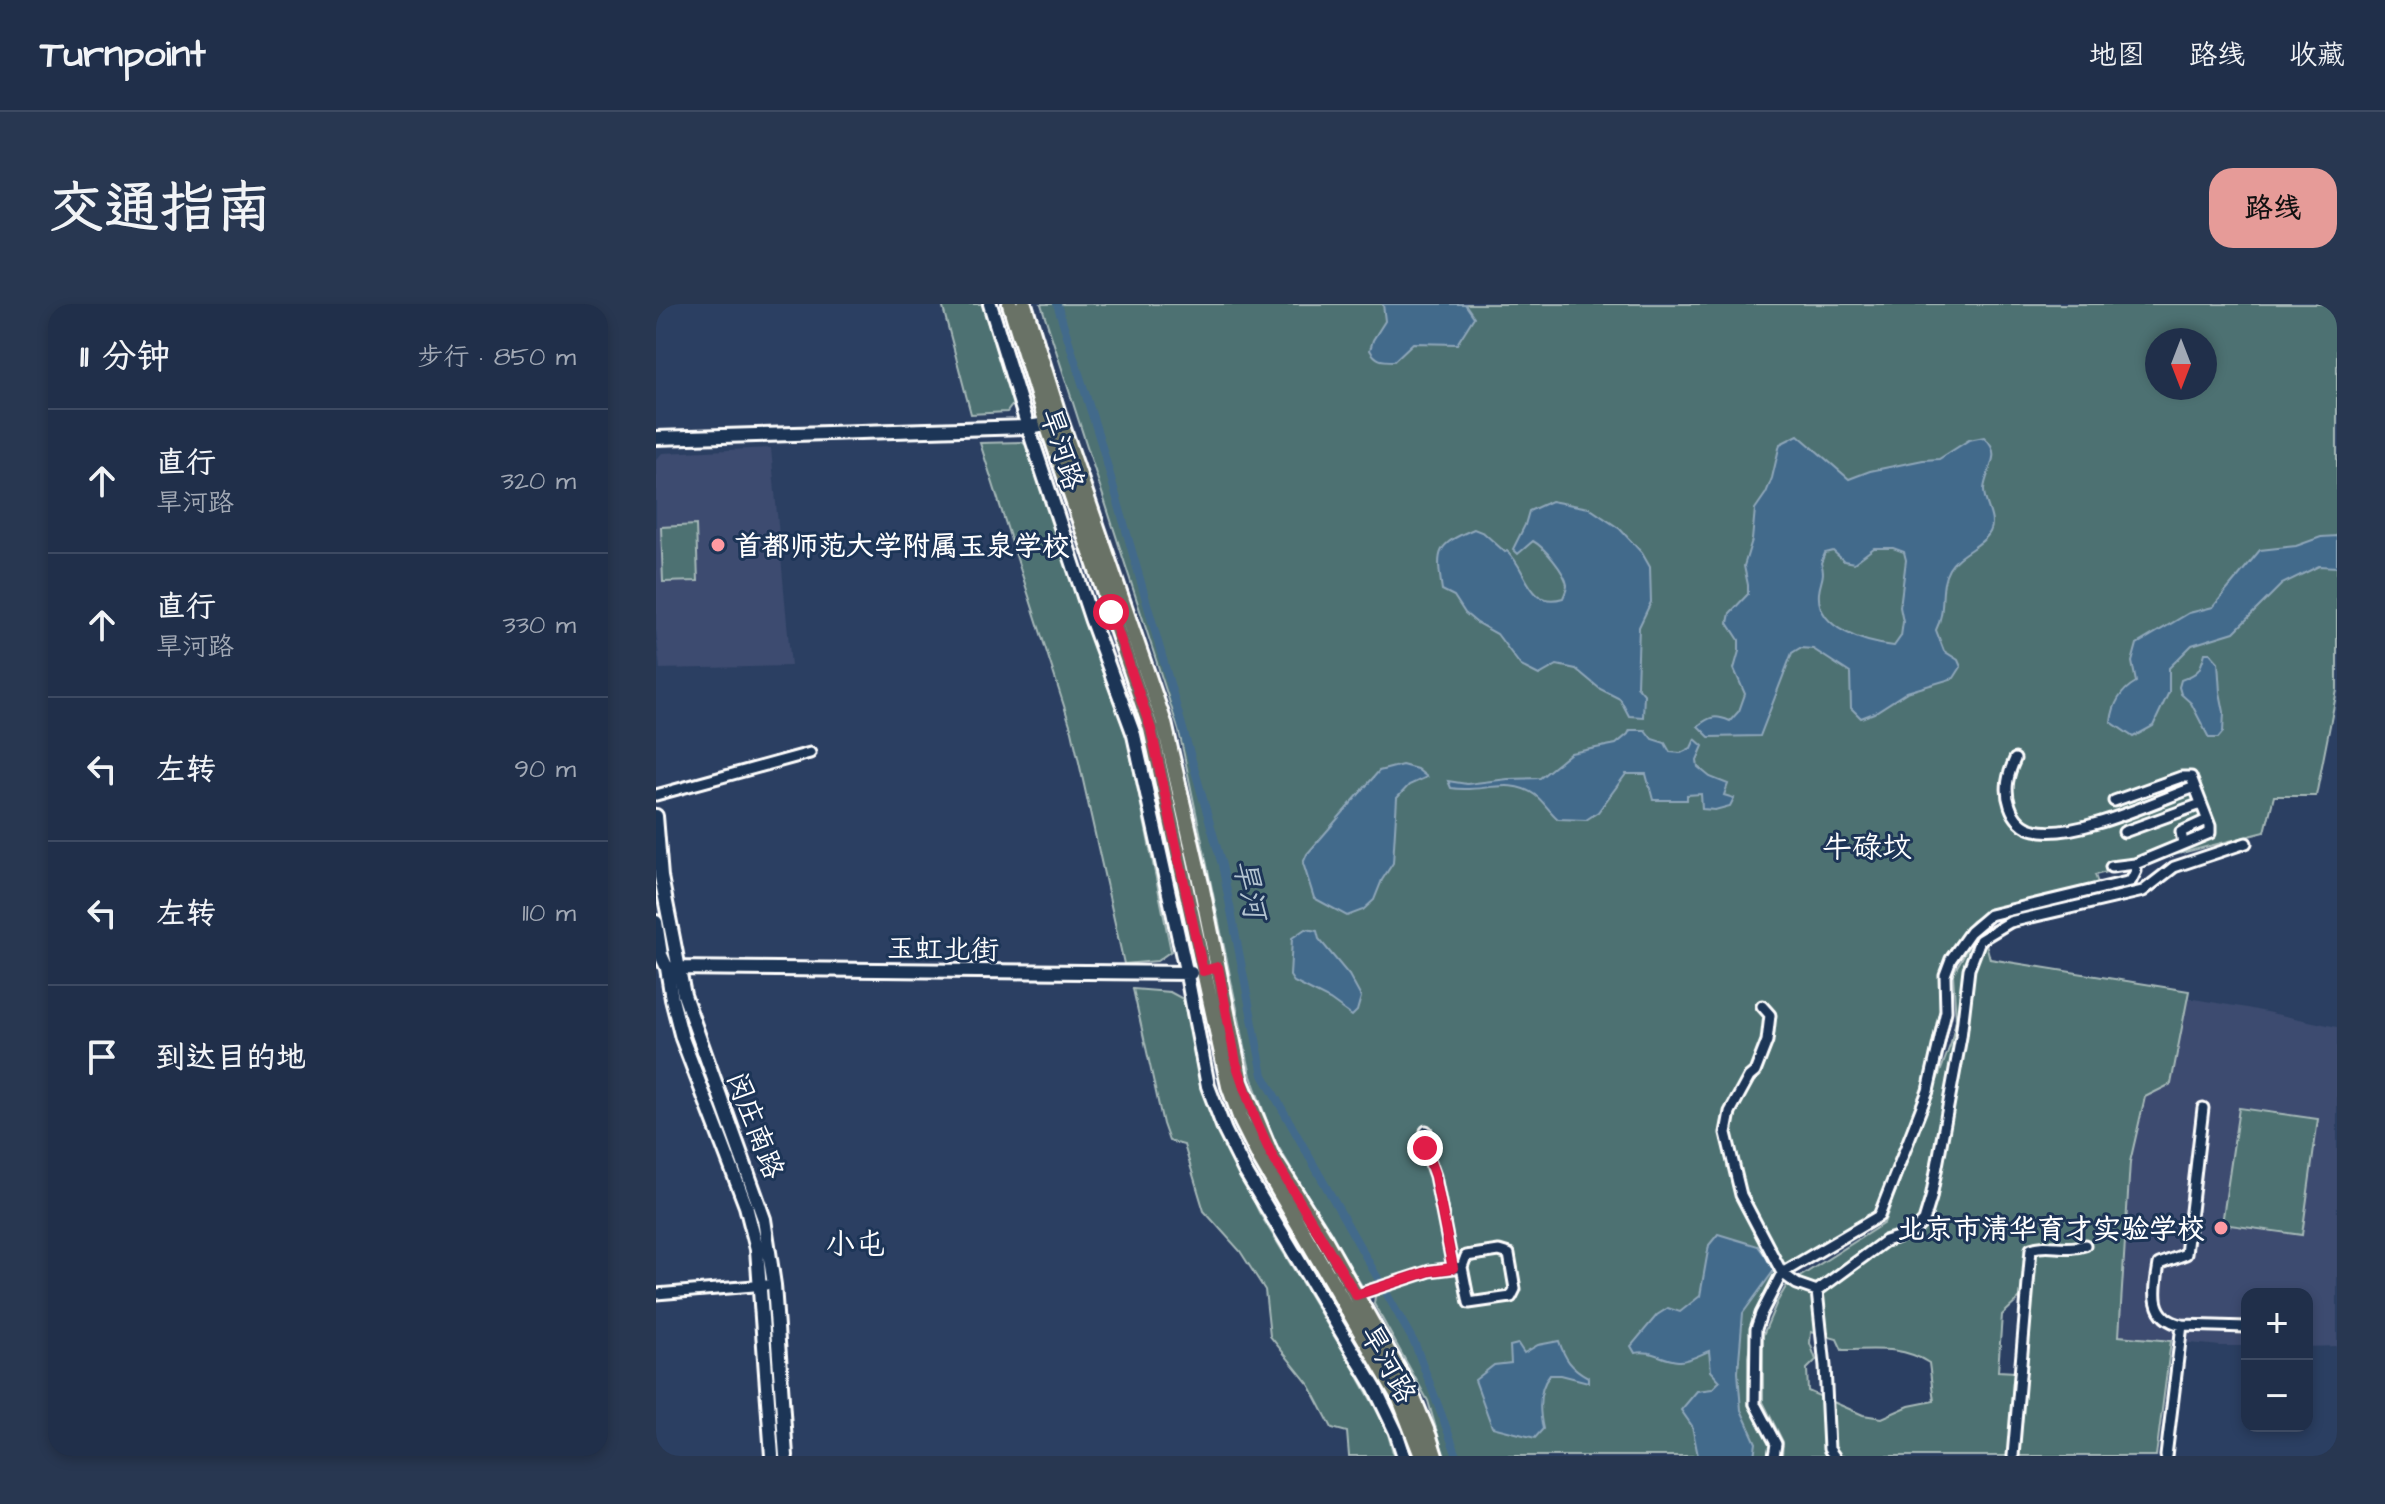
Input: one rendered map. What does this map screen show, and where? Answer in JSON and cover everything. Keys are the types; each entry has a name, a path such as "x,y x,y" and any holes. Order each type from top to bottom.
{"main road":[{"name":"旱河路","path":"1010,304 1047,424 1151,729 1210,969 1255,1118 1271,1154 1360,1294 1410,1391 1435,1456"},
{"name":"旱河路","path":"1024,304 1072,456 1164,723 1198,871 1224,1066 1242,1122 1400,1399 1422,1456"}],"street":[{"name":"旱河路","path":"990,304 1092,621 1134,735 1208,1086 1245,1171 1375,1388 1404,1456"},
{"path":"656,438 1047,424"},
{"path":"656,795 810,753"},
{"path":"2015,759 2008,774 2006,796 2012,813 2022,825 2035,831 2076,829 2195,787"},
{"path":"2111,867 2135,864 2210,833 2191,777 2181,777 2114,801"},
{"path":"2124,832 2201,804"},
{"name":"闵庄南路","path":"656,816 673,968 761,1208 786,1456"},
{"path":"1817,1291 1885,1241 1913,1232 1924,1221 1961,1037 1969,969 1980,940 2010,922 2143,891 2174,867 2246,843"},
{"path":"1774,1456 1776,1444 1755,1404 1756,1329 1761,1314 1782,1273 1879,1216 1928,1091 1946,1011 1945,975 1951,959 1970,932 1990,915 2131,881 2136,871"},
{"name":"闵庄南路","path":"656,922 661,955 673,968"},
{"name":"玉虹北街","path":"673,968 1187,975 1210,969"},
{"path":"1762,1006 1770,1015 1767,1041 1755,1072 1749,1077 1730,1112 1726,1133 1741,1195 1782,1273 1797,1284 1817,1291"},
{"path":"2203,1108 2186,1254 2159,1264 2155,1299 2162,1314 2174,1323 2241,1327"},
{"path":"1360,1294 1430,1271 1457,1268 1466,1256 1499,1251 1509,1254 1515,1289 1511,1297 1469,1303 1457,1268 1435,1176 1425,1148 1426,1131"},
{"path":"2013,1456 2031,1249 2038,1246 2073,1249 2085,1245"},
{"path":"656,1294 767,1285"},
{"name":"闵庄南路","path":"767,1285 772,1456"},
{"path":"1817,1291 1829,1449 1834,1456"},
{"path":"2166,1456 2182,1325"}],"shaded area":[{"path":"1383,304 1465,304 1474,317 1457,344 1413,343 1394,361 1383,360 1370,350 1385,321"},
{"path":"1798,435 1849,479 1870,471 1939,459 1969,440 1984,437 1990,443 1993,456 1984,489 1992,527 1987,537 1958,558 1949,569 1936,630 1944,651 1958,660 1961,667 1954,678 1907,692 1861,718 1851,708 1850,673 1813,649 1800,648 1792,653 1760,736 1709,737 1698,726 1713,718 1730,721 1739,711 1745,694 1734,669 1739,640 1728,623 1730,613 1748,594 1744,566 1752,540 1755,509 1772,478 1780,444","holes":["1874,548 1893,548 1904,552 1906,560 1900,607 1903,622 1901,636 1894,646 1870,642 1834,625 1820,605 1819,593 1823,575 1821,563 1825,553 1833,551 1844,561 1854,563"]},
{"name":"首都师范大学附属玉泉学校","path":"771,448 791,666 660,669 656,630 656,460 662,453"},
{"path":"1551,501 1589,508 1620,529 1650,567 1651,602 1639,627 1637,686 1644,694 1643,717 1629,716 1620,699 1600,689 1576,669 1557,665 1539,675 1521,666 1497,634 1477,623 1465,613 1454,596 1442,590 1439,557 1442,550 1452,540 1474,529 1507,551 1535,593 1551,600 1563,598 1567,587 1565,580 1543,549 1533,541 1518,554 1513,549 1529,511"},
{"path":"2337,536 2337,567 2319,566 2282,584 2234,632 2192,645 2169,668 2169,692 2153,726 2133,737 2111,722 2118,699 2136,682 2132,662 2137,644 2189,613 2213,607 2260,550 2296,546 2321,537"},
{"path":"2205,653 2210,653 2218,662 2224,712 2223,732 2218,738 2209,738 2179,687 2181,680 2198,671"},
{"path":"1630,730 1645,730 1652,739 1665,743 1670,752 1681,753 1691,748 1695,739 1703,746 1697,760 1698,767 1710,777 1728,784 1724,795 1734,798 1730,806 1702,809 1701,794 1687,795 1687,800 1653,800 1646,774 1626,774 1598,812 1586,820 1558,819 1538,797 1525,789 1505,786 1451,788 1448,781 1467,784 1540,778 1571,753 1616,744"},
{"path":"1402,765 1417,769 1427,777 1409,785 1397,798 1393,863 1374,900 1363,910 1347,916 1314,898 1303,863 1307,854 1379,771"},
{"path":"1305,929 1317,931 1319,939 1349,975 1361,997 1352,1016 1330,1000 1294,982 1290,976 1292,938"},
{"name":"北京市清华育才实验学校","path":"2188,998 2337,1027 2337,1346 2313,1347 2313,1288 2241,1288 2241,1346 2119,1336 2130,1162 2145,1097 2171,1084"},
{"path":"1718,1234 1758,1246 1775,1269 1743,1313 1738,1372 1741,1410 1756,1443 1754,1456 1698,1456 1692,1426 1681,1410 1697,1391 1712,1389 1720,1381 1711,1371 1709,1351 1678,1361 1646,1352 1635,1353 1631,1346 1657,1315 1668,1308 1680,1312 1700,1296 1709,1245"},
{"path":"1559,1341 1569,1362 1588,1377 1588,1382 1550,1375 1540,1400 1543,1429 1535,1438 1492,1427 1475,1380 1494,1365 1511,1363 1510,1346 1518,1344 1524,1353 1538,1345"}],"green space":[{"path":"942,304 982,304 1013,404 1007,412 971,414"},
{"path":"1041,304 2337,304 2337,690 2316,796 2274,796 2265,832 2095,875 2098,883 1991,910 1972,921 1952,946 1942,969 1940,1012 1924,1082 1878,1207 1869,1216 1777,1271 1754,1316 1748,1357 1748,1405 1771,1445 1769,1456 1444,1456 1428,1401 1374,1304 1375,1296 1398,1287 1393,1277 1362,1286 1273,1138 1251,1076 1179,731"},
{"path":"1022,442 1030,448 1128,742 1171,951 1157,961 1124,964 1072,731 980,443"},
{"path":"696,525 698,581 663,582 661,527"},
{"path":"1983,932 1990,959 2189,991 2171,1084 2145,1097 2130,1162 2119,1336 2171,1341 2156,1456 1782,1456 1783,1442 1763,1402 1763,1335 1787,1285 1884,1223 1951,1043 1956,1020 1953,974 1971,942","holes":["2021,1297 2016,1372 1998,1371 2002,1315","1811,1332 1837,1339 1842,1350 1876,1349 1919,1357 1929,1363 1934,1401 1909,1406 1882,1418 1863,1415 1808,1391 1807,1369 1816,1360 1810,1343"]},
{"path":"1133,989 1170,992 1183,999 1202,1085 1259,1212 1354,1369 1386,1427 1394,1456 1349,1456 1347,1432 1332,1428 1310,1386 1270,1336 1265,1290 1240,1251 1204,1211 1184,1145 1169,1141"},
{"path":"2239,1108 2318,1119 2302,1235 2222,1224"}],"waterway":[{"name":"旱河","path":"1057,304 1101,443 1222,865 1263,1075 1415,1344 1457,1456"}],"place":[{"name":"首都师范大学附属玉泉学校","path":"718,545"},
{"name":"北京市清华育才实验学校","path":"2221,1228"}],"district":[{"name":"牛碌坟","path":"1867,847"},
{"name":"小屯","path":"855,1244"}],"route":[{"path":"1111,612 1151,729 1203,971 1218,967 1241,1082 1271,1154 1356,1295 1430,1271 1453,1268 1435,1176 1425,1148"}]}
